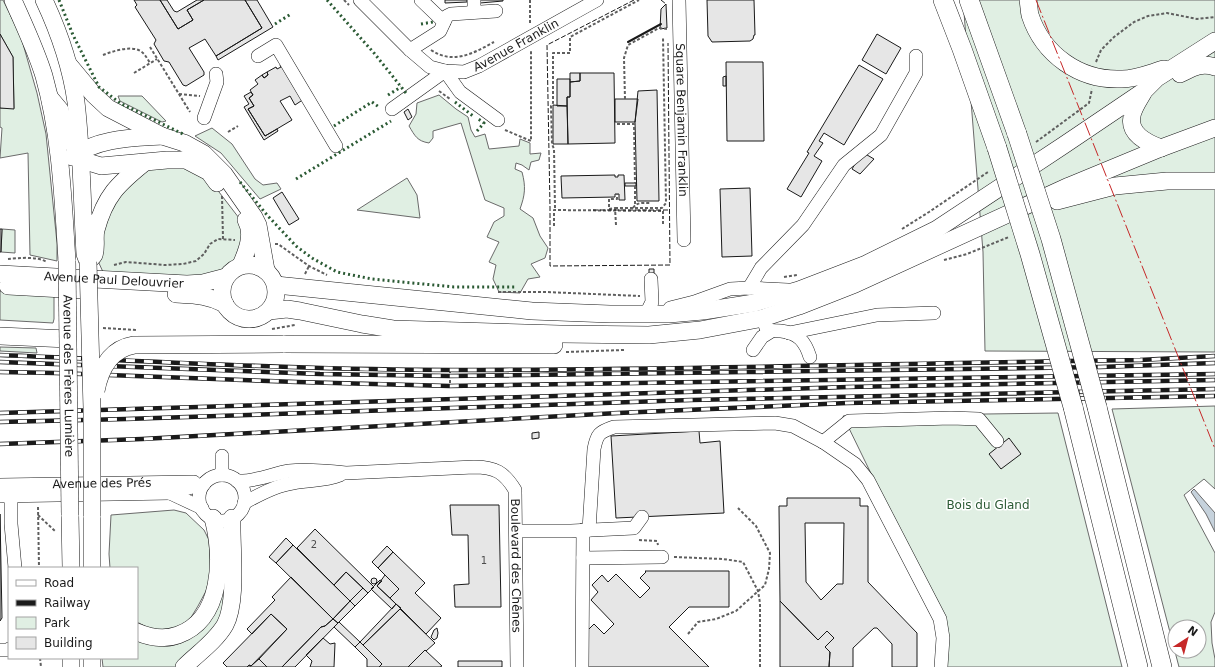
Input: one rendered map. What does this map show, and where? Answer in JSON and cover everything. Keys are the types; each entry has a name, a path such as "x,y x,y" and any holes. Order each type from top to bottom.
{"highway":[{"path":"943,0 997,148 1034,269 1073,407 1138,667"},
{"path":"968,0 1025,139 1097,407 1162,667"}],"main road":[{"name":"Avenue des Frères Lumière","path":"12,0 33,45 50,98 61,168 68,339 71,567"},
{"name":"Avenue des Frères Lumière","path":"34,0 52,39 68,64"},
{"name":"Avenue des Frères Lumière","path":"44,0 52,17 68,64 76,101 85,254 88,262 92,409 92,567"},
{"path":"1028,0 1030,15 1041,39 1059,60 1082,73 1095,77 1122,79 1138,77 1183,62"},
{"path":"276,285 532,311 669,314 754,303 800,282 864,265 937,229 1144,91 1157,78 1215,41"},
{"path":"68,64 94,95 108,108 162,136 184,143 204,154 224,174 258,225 266,270"},
{"path":"1161,148 1139,137 1132,123 1132,116 1144,91 1162,84 1193,67 1202,65 1215,67"},
{"path":"50,98 60,110 68,137 88,162 101,166 166,160 186,160 209,172 247,222 250,233 248,250 241,265"},
{"path":"269,311 287,309 393,329 649,335 767,325 799,306 855,284 1069,186 1209,129 1215,120"},
{"path":"61,168 80,152 97,144 118,139 162,136"},
{"path":"88,262 94,254 95,232 105,203 112,191 144,163"},
{"path":"997,218 1114,186 1166,182 1215,181"},
{"path":"250,264 266,270 274,279 276,285 276,299 269,311 254,319 245,319 230,311 225,304 222,290 226,277 235,268 241,265 250,264"},
{"name":"Avenue Paul Delouvrier","path":"3,266 187,284 208,282 226,277"},
{"name":"Avenue Paul Delouvrier","path":"0,285 206,296 214,298 225,304"},
{"path":"92,409 98,378 117,350 125,346 283,344 609,346 649,335"},
{"path":"0,336 68,339"},
{"path":"138,632 150,638 168,639 185,632 200,622 208,609 218,575 217,535 207,513"},
{"path":"184,667 214,638 225,625 231,608 233,572 232,518"},
{"path":"92,534 99,552 100,567"}],"street":[{"name":"Avenue Franklin","path":"360,0 410,50 430,67 445,71 464,72 479,66 598,0"},
{"path":"420,0 444,22"},
{"name":"Square Benjamin Franklin","path":"679,0 684,240"},
{"path":"410,50 440,31 447,16 451,14 474,6 496,12"},
{"path":"258,56 276,45 336,146"},
{"path":"749,288 761,268 803,225 844,165 881,135 916,74 916,56"},
{"path":"392,109 445,71 460,92 498,120"},
{"path":"204,118 217,82 216,74"},
{"path":"646,314 652,302 651,279"},
{"path":"646,314 694,302 730,289 800,282"},
{"path":"789,333 877,314 934,313"},
{"path":"753,350 762,337 767,325 798,337 806,345 810,357"},
{"path":"823,442 849,421 951,418 979,418 997,441"},
{"path":"582,667 582,558 594,449 596,439 602,431 614,427 775,424 793,426 823,442 855,464 868,480 940,619 943,638 941,667"},
{"path":"222,456 222,475 228,476 237,481 244,491 244,503"},
{"name":"Boulevard des Chênes","path":"346,473 488,467 495,469 510,481 515,490 517,667"},
{"path":"237,481 246,481 289,471 328,471 346,473"},
{"path":"232,518 237,514 244,503 261,494 292,483 329,479 346,473"},
{"name":"Avenue des Prés","path":"5,496 170,493 204,484 215,476 222,475"},
{"name":"Avenue des Prés","path":"0,485 189,481 204,484"},
{"path":"204,484 199,496 207,513"},
{"name":"Avenue des Prés","path":"170,493 207,513 226,520 232,518"},
{"path":"5,496 11,524 15,567"},
{"path":"516,531 634,528 642,517"},
{"path":"582,558 662,557"}],"path":[{"path":"530,0 531,38"},
{"path":"555,208 554,149 552,144 551,106 553,103 553,52 570,53 570,37 639,0"},
{"path":"1025,139 1089,103 1095,77 1096,64 1101,50 1114,37 1134,22 1148,16 1167,13 1197,19 1215,17"},
{"path":"523,26 536,19"},
{"path":"625,99 624,58 628,45 659,28 670,29"},
{"path":"617,194 617,199 609,199 609,209 662,208 666,204 663,36"},
{"path":"421,42 435,53 444,56 456,57 475,53 496,41"},
{"path":"150,47 190,112"},
{"path":"103,55 115,50 139,50 150,63"},
{"path":"134,74 157,59"},
{"path":"617,124 634,124 635,204 633,208"},
{"path":"228,132 238,126"},
{"path":"897,232 989,171"},
{"path":"222,188 223,240"},
{"path":"635,204 640,202 650,203"},
{"path":"554,226 554,210 663,211 663,225"},
{"path":"615,210 616,225"},
{"path":"109,267 126,262 165,265 183,264 196,261 204,254 210,244 218,239 241,240"},
{"path":"273,243 278,244 309,266 325,275 332,276"},
{"path":"3,266 18,258 37,258 48,262"},
{"path":"782,277 800,282"},
{"path":"493,292 546,292 652,296"},
{"path":"450,370 450,386"},
{"path":"37,496 39,567"},
{"path":"688,634 698,622 716,619 736,611 765,585 769,569 770,553 756,526 738,508"},
{"path":"38,515 58,534"},
{"path":"638,540 657,541 662,557 723,559 743,562 758,591 760,603 760,667"}],"green space":[{"path":"0,0 3,0 21,37 37,93 46,134 57,243 57,261 30,255 28,153 0,158 2,128 0,127 0,108 14,108 13,57 0,34"},
{"path":"963,0 1215,0 1215,352 985,351 983,252"},
{"path":"439,95 468,117 471,130 475,137 485,134 489,149 519,146 520,139 530,143 530,154 541,153 539,160 531,162 529,170 516,163 515,169 522,172 524,182 524,195 520,209 533,218 540,236 548,248 545,258 531,264 540,277 528,279 520,293 499,292 493,279 496,265 489,262 499,242 487,237 494,222 504,216 504,208 485,200 461,123 433,131 433,138 429,143 417,138 409,126 416,114 417,103"},
{"path":"118,96 142,96 166,121 162,122 120,101"},
{"path":"212,128 232,144 255,179 263,185 277,183 281,189 260,199 221,153 195,136"},
{"path":"161,164 180,165 209,179 239,218 244,230 238,257 220,272 210,277 103,272 98,261 102,222 111,202 141,173"},
{"path":"407,178 417,195 420,218 357,210"},
{"path":"2,229 15,230 15,253 1,252"},
{"path":"0,291 54,294 53,323 0,320"},
{"path":"0,347 36,348 37,353 0,351"},
{"path":"1215,406 1215,489 1204,479 1184,495 1215,553 1215,612 1211,622 1215,667 1179,667 1177,659 1207,659 1207,619 1167,619 1167,621 1112,409"},
{"name":"Bois du Gland","path":"1058,413 1122,667 937,667 942,619 843,416"},
{"path":"174,510 186,513 204,530 209,540 211,574 206,591 190,619 178,627 167,631 152,630 138,623 138,567 110,567 111,515"},
{"path":"229,540 222,614 213,630 176,667 103,667 102,659 138,659 138,639 170,646 176,645 190,638 202,629 211,619 222,595"}],"shaded area":[{"path":"1194,489 1215,513 1215,532 1206,514 1191,492"}],"building":[{"path":"134,0 160,0 178,29 193,20 187,10 204,0 245,0 262,28 216,56 205,39 189,48 204,72 204,75 186,86 183,85 169,62 164,61 154,44 156,40 135,7 137,5"},
{"path":"160,0 167,0 174,11 177,12 197,0 204,0 187,10 193,20 178,29"},
{"path":"245,0 257,0 273,27 218,60 216,56 262,28"},
{"path":"445,0 467,0 467,2 445,3"},
{"path":"480,0 503,0 503,1 480,3"},
{"path":"707,0 754,0 755,35 753,39 750,41 712,42 708,36"},
{"path":"666,4 667,28 660,29 661,9"},
{"path":"0,34 13,57 14,109 0,108"},
{"path":"877,34 901,48 886,74 862,60"},
{"path":"726,62 763,62 764,141 727,141"},
{"path":"282,63 304,99 295,105 290,96 280,101 292,120 265,136 248,109 254,106 249,98 253,95 250,90 258,84 255,80 262,75 264,78 268,75 267,72 276,67 277,69 281,67 280,65"},
{"path":"859,65 883,79 844,145 824,133 819,141 823,143 814,156 822,161 801,197 787,189 809,153 807,152"},
{"path":"267,72 268,75 264,78 262,75"},
{"path":"570,73 580,73 580,81 570,82"},
{"path":"580,73 614,73 615,143 568,144 567,97 570,97 570,82 580,81"},
{"path":"726,76 726,86 723,86 723,77"},
{"path":"557,79 570,79 570,97 567,97 567,106 557,106"},
{"path":"657,90 659,201 637,201 635,122 638,91"},
{"path":"251,92 253,95 249,98 254,106 248,109 265,136 277,129 278,131 264,140 244,107 249,104 244,96"},
{"path":"615,99 638,99 635,122 615,122"},
{"path":"553,105 567,106 568,144 553,144"},
{"path":"408,109 412,117 408,120 404,112"},
{"path":"862,152 874,159 860,174 852,169"},
{"path":"615,175 615,177 618,177 618,175 624,175 625,200 619,200 619,194 615,194 615,197 562,198 561,176"},
{"path":"625,183 636,183 636,186 625,186"},
{"path":"750,188 752,256 722,257 720,189"},
{"path":"282,192 299,219 289,225 273,198"},
{"path":"0,229 2,229 1,252 0,252"},
{"path":"649,269 654,269 654,277 649,277"},
{"path":"699,431 700,443 720,441 724,513 616,518 611,436"},
{"path":"539,432 539,438 532,439 532,433"},
{"path":"1009,438 1021,454 1001,469 989,454"},
{"path":"787,498 860,498 860,506 868,506 868,582 917,633 917,667 892,667 892,644 877,628 874,628 853,648 853,667 829,667 830,652 825,647 834,638 827,631 818,640 780,601 779,506 787,506","holes":["805,523 844,523 843,584 837,584 821,600 806,582"]},
{"path":"450,505 499,505 501,607 455,607 454,585 469,584 468,535 452,535"},
{"path":"0,514 2,618 0,621"},
{"path":"315,529 374,587 368,593 346,572 334,585 297,548"},
{"path":"286,538 293,545 276,563 269,557"},
{"path":"293,545 350,601 333,619 276,563"},
{"path":"387,546 393,552 378,568 372,562"},
{"path":"393,552 425,583 415,593 441,618 426,634 390,598 399,589 378,568"},
{"path":"645,571 729,571 729,607 689,607 669,627 709,667 587,667 588,630 594,624 604,634 614,624 591,600 598,592 592,585 602,575 608,582 616,574 640,598 650,588 640,578 646,572"},
{"path":"346,572 363,588 350,601 334,585"},
{"path":"385,575 399,589 390,598 377,586"},
{"path":"291,577 333,619 325,626 321,627 282,667 267,667 259,659 287,629 271,614 252,634 247,629 275,600 272,597"},
{"path":"374,578 377,581 374,584 371,581"},
{"path":"380,580 382,581 377,586 396,604 392,609 371,589"},
{"path":"363,588 368,593 355,606 350,601"},
{"path":"350,601 355,606 338,623 333,619"},
{"path":"780,601 818,640 827,631 834,638 825,647 830,652 829,667 780,667"},
{"path":"396,604 401,608 363,645 360,642"},
{"path":"400,609 435,643 426,651 425,650 408,667 379,667 382,664 363,645"},
{"path":"271,614 287,629 251,666 227,667 223,663"},
{"path":"333,619 338,623 295,667 282,667 321,627 325,626"},
{"path":"339,622 360,642 355,647 334,627"},
{"path":"437,628 437,638 434,640 431,637 434,630"},
{"path":"323,638 330,644 335,643 334,667 310,667 312,661 306,655"},
{"path":"360,642 382,664 379,667 367,667 367,659 355,647"},
{"path":"425,650 442,666 408,667"},
{"path":"259,659 267,667 247,667 249,665 251,666"},
{"path":"458,661 502,661 502,667 458,667"}],"railway":[{"path":"0,355 283,367 396,370 710,368 1140,360 1215,356"},
{"path":"0,362 320,374 450,376 1100,367 1215,363"},
{"path":"0,372 450,386 1215,374"},
{"path":"0,413 848,387 1215,380"},
{"path":"0,422 691,400 1215,389"},
{"path":"0,444 142,439 618,413 847,403 1215,396"}],"hedge":[{"path":"59,0 73,35 99,87 120,103 185,135"},
{"path":"327,0 374,53 406,93"},
{"path":"275,24 291,14"},
{"path":"421,24 433,22"},
{"path":"388,95 401,87"},
{"path":"334,126 372,102 379,107"},
{"path":"455,102 473,116"},
{"path":"477,118 484,123 477,131"},
{"path":"296,179 391,121"},
{"path":"240,182 267,215 296,246 312,258 337,272 372,279 454,287 517,287"}],"fence":[{"path":"634,0 547,45 550,266 670,265 668,43"},
{"path":"661,0 666,4"},
{"path":"593,210 669,210"}],"wall":[{"path":"628,42 661,24"}],"power":[{"path":"1036,0 1215,449"}]}
